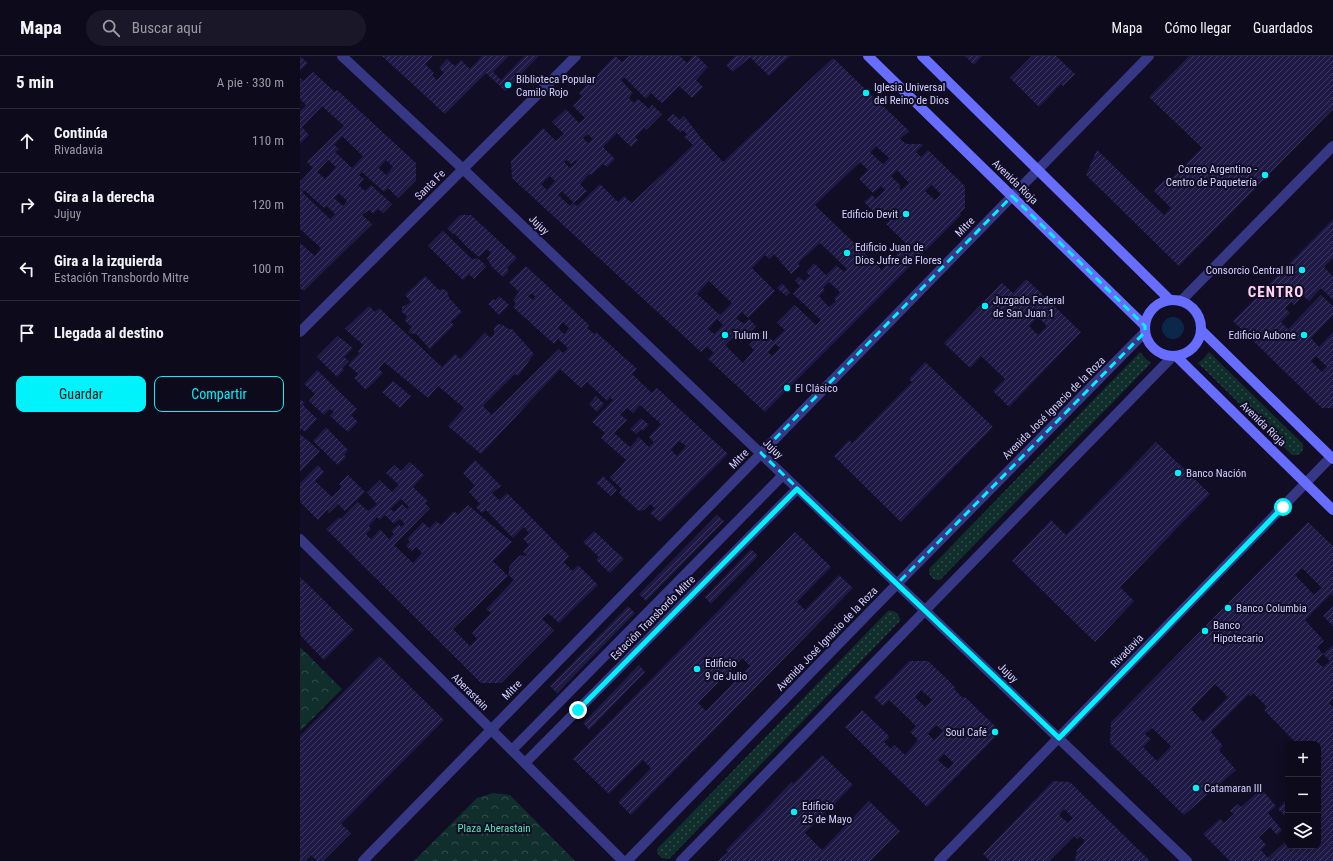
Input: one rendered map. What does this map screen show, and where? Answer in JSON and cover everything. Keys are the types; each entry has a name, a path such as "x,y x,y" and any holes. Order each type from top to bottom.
{"main road":[{"name":"Avenida Rioja","path":"868,56 1012,196 1145,329"},
{"path":"922,56 1038,170 1175,300 1194,309 1199,316 1201,323 1200,339 1189,352 1174,356 1162,354 1152,347 1148,341 1145,329 1147,317 1151,310 1164,301 1175,300"},
{"path":"1201,330 1332,458"},
{"name":"Avenida Rioja","path":"1174,356 1333,510"}],"street":[{"name":"Jujuy","path":"342,56 463,169 1187,861"},
{"name":"Santa Fe","path":"300,332 576,56"},
{"name":"Mitre","path":"363,861 1149,56"},
{"path":"1175,300 1333,146"},
{"name":"Avenida José Ignacio de la Roza","path":"628,861 1145,329"},
{"path":"681,861 1174,356"},
{"name":"Rivadavia","path":"939,861 1332,458"},
{"name":"Estación Transbordo Mitre","path":"512,750 783,474"},
{"name":"Estación Transbordo Mitre","path":"525,763 797,489"},
{"name":"Aberastain","path":"300,539 623,861"}],"highlighted area":[{"path":"1012,196 1145,326 1145,332 897,584 761,453"}],"green space":[{"path":"1140,352 1151,363 940,580 935,580 932,578 929,569"},
{"path":"1209,352 1303,444 1301,453 1292,455 1198,363"},
{"path":"888,611 897,613 900,621 669,859 660,857 657,849"},
{"path":"300,647 342,689 300,731"},
{"name":"Plaza Aberastain","path":"493,793 510,795 575,861 414,861 477,798"}],"water":[{"path":"1173,317 1181,320 1184,328 1181,336 1173,339 1165,336 1162,328 1165,320"}],"building":[{"path":"300,56 308,63 300,71"},
{"path":"382,56 433,56 425,64 434,73 432,75 437,80 444,73 439,68 447,59 455,66 461,60 470,69 482,56 509,56 493,72 501,80 524,56 539,56 505,91 486,73 445,114"},
{"path":"615,56 622,62 629,56 680,56 687,63 693,56 697,56 708,67 696,80 703,87 692,98 679,86 662,103 651,93 646,99 624,77 621,80 633,93 629,98 634,103 638,99 649,109 652,105 662,114 646,130 644,128 635,137 638,140 631,147 617,133 603,147 615,159 607,167 603,164 591,175 589,174 580,184 587,191 574,203 562,191 558,195 570,206 573,203 577,206 600,184 618,202 624,196 632,203 693,145 684,137 687,134 682,130 680,132 667,120 673,114 680,120 684,116 701,138 723,162 833,58 909,131 900,139 906,144 922,144 923,145 916,152 921,157 928,150 965,186 965,208 960,213 961,215 765,412 708,359 714,353 707,346 701,352 512,178 511,161 543,128 556,141 564,134 552,122 566,109 579,123 585,118 573,106 582,96 579,93","holes":["588,134 593,139 588,143 583,138","876,146 889,158 883,164 870,152","567,160 571,164 576,160 577,162 570,168 564,162","860,162 868,170 859,179 873,193 881,186 885,190 876,199 872,195 864,202 879,217 885,211 892,218 886,224 907,244 882,270 815,205","897,170 909,183 901,190 899,188 901,186 891,176","550,176 555,181 547,190 541,184","932,185 941,194 935,200 925,191","820,243 847,269 844,272 836,265 826,275 814,263 806,272 810,276 804,281 799,277 795,281 800,286 793,294 821,320 816,325 795,305 777,323 785,330 773,341 763,330 749,345 754,350 743,363 725,345 735,335 741,342 756,326 749,319 744,324 736,318 742,312 748,318 775,291 752,268 765,255 769,259 774,254 791,274 800,266 798,263","709,281 732,303 720,315 697,294","829,282 840,292 834,299 836,301 829,307 819,296 825,290 823,288","717,319 723,325 714,334 708,329","775,344 780,348 772,356 768,352"]},
{"path":"735,56 790,56 769,76 750,57 733,72 726,65"},
{"path":"965,56 982,56 974,65"},
{"path":"1032,56 1056,56 1075,74 1063,86 1061,84 1039,107 1010,78"},
{"path":"1189,56 1333,56 1333,109 1179,266 1086,175 1097,150 1164,215 1171,208 1154,191 1167,177 1170,180 1202,148 1149,97"},
{"path":"313,72 335,92 337,90 416,163 416,180 398,198 388,188 384,192 362,172 359,175 364,179 358,185 365,191 371,185 392,204 383,213 378,209 373,214 369,210 362,215 372,224 304,291 300,288 300,243 315,256 321,248 300,229 300,180 301,181 313,168 307,162 344,126 322,106 302,127 309,135 300,144 300,111 306,105 300,99 300,78 303,81","holes":["342,136 363,156 352,168 335,152 339,149 334,145","328,160 336,167 325,179 317,172","386,160 393,167 386,175 379,168","304,190 324,208 327,206 335,214 330,219 302,192","339,193 347,201 343,206 334,198"]},
{"path":"460,215 471,215 517,258 507,268 509,271 503,277 492,267 487,258 491,253 487,249 479,257 447,228"},
{"path":"1333,219 1333,258 1324,267 1333,276 1333,300 1321,288 1309,301 1303,296 1294,305 1291,302 1285,308 1290,313 1281,322 1288,329 1321,295 1333,306 1333,315 1311,338 1319,347 1333,332 1333,408 1322,408 1233,321","holes":["1316,356 1327,367 1322,372 1311,361"]},
{"path":"443,231 472,259 478,258 486,266 474,279 469,274 463,280 428,246"},
{"path":"526,266 589,325 587,328 594,334 596,332 637,369 632,374 652,393 657,388 728,454 660,522 650,513 655,508 650,504 644,510 639,511 619,493 622,489 610,478 626,460 601,438 605,433 592,422 613,400 610,397 607,401 587,382 581,388 560,369 481,454 448,426 464,408 438,386 428,398 384,362 379,369 383,373 366,390 354,378 358,374 348,365 359,353 358,352 363,345 345,329 369,306 375,312 379,308 442,367 455,354 460,359 485,333 491,338 494,334 494,328 498,324 503,325 508,329 512,329 534,354 518,376 515,374 483,406 492,415 559,349 563,353 568,348 558,339 554,344 513,307 516,303 513,300 519,292 509,282","holes":["532,293 535,296 533,300 528,296","563,322 569,328 564,334 558,328","640,405 661,424 649,437 654,442 649,447 639,437 630,447 614,433 627,420 620,414 627,408 633,413","679,441 686,446 677,456 671,450"]},
{"path":"425,276 439,290 443,289 447,291 449,298 462,312 451,322 454,325 430,349 416,334 408,333 412,327 405,321 407,316 402,312 402,307 411,302 405,295"},
{"path":"1026,279 1081,332 1009,407 993,391 1005,379 981,356 970,368 944,343 1002,283 1013,293","holes":["1038,317 1047,326 1038,335 1029,326"]},
{"path":"782,283 790,292 786,296 777,288"},
{"path":"499,296 509,305 499,315 488,304"},
{"path":"338,336 353,348 344,357 349,361 342,368 344,370 337,377 317,357"},
{"path":"925,362 993,427 901,522 834,456 849,440 852,443 912,382 909,379"},
{"path":"317,370 357,409 351,415 358,422 348,432 330,416 334,412 330,409 324,415 309,401 315,394 304,384"},
{"path":"393,381 411,396 400,408 382,392"},
{"path":"596,396 604,404 597,412 589,404"},
{"path":"300,399 305,403 303,405 317,419 305,432 302,429 300,431"},
{"path":"641,418 649,425 643,431 641,429 636,434 630,429"},
{"path":"326,427 348,450 344,455 346,457 338,465 313,441"},
{"path":"300,434 320,451 300,472"},
{"path":"1156,442 1210,494 1120,587 1134,601 1095,642 1012,561 1051,520 1066,535"},
{"path":"475,460 501,486 492,493 499,500 507,493 569,556 564,562 572,571 578,565 598,585 559,623 548,613 542,619 554,630 501,683 481,683 326,529 339,517 341,519 358,502 368,511 377,504 367,493 380,480 392,492 399,485 386,473 395,465 401,471 410,462 424,475 413,487 428,501 425,503 430,508 394,545 413,563 422,553 416,547 412,551 406,546 410,541 407,539 423,522 429,528 436,521 441,525 454,511 458,515 468,505 512,542 493,561 508,576 453,629 470,646 477,639 472,633 491,613 486,609 514,580 508,575 509,567 519,556 527,555 523,552 529,545 523,539 529,533 524,527 513,538 486,510 482,513 476,507 480,504 469,492 475,486 463,473","holes":["401,499 409,507 407,509 402,504 394,512 390,509","385,515 394,524 400,519 405,524 401,527 399,524 391,531 394,534 389,539 380,529 371,539 366,534 371,529 369,526 377,517 380,520"]},
{"path":"318,465 324,472 315,481 332,497 342,487 339,484 348,475 365,492 345,511 338,504 329,513 327,510 318,520 300,502 300,483"},
{"path":"603,476 617,490 611,496 596,483"},
{"path":"717,515 724,521 646,601 639,594"},
{"path":"1308,522 1333,546 1333,596 1331,594 1305,620 1324,641 1317,647 1323,654 1333,645 1333,699 1329,703 1333,707 1333,861 1230,861 1203,834 1220,819 1224,823 1234,814 1230,811 1238,804 1241,807 1261,789 1276,806 1268,813 1282,830 1277,835 1270,827 1259,837 1266,845 1261,850 1268,858 1285,842 1285,849 1321,849 1321,741 1294,741 1264,710 1267,707 1253,693 1250,696 1249,694 1211,732 1223,746 1219,750 1236,770 1184,815 1110,743 1111,722","holes":["1302,568 1322,588 1314,595 1295,575","1323,654 1330,661 1323,667 1316,661","1215,684 1228,697 1203,722 1191,709","1152,728 1171,746 1157,761 1143,747 1151,739 1145,734"]},
{"path":"594,531 624,559 610,573 596,560 599,557 583,542"},
{"name":"Edificio 9 de Julio","path":"795,532 831,567 797,602 805,610 839,575 853,588 631,815 618,802 651,768 643,760 609,794 573,759","holes":["742,658 750,666 706,711 698,703"]},
{"path":"751,549 758,556 711,604 705,597"},
{"path":"300,577 354,630 324,660 300,635"},
{"path":"628,606 635,613 557,693 550,686"},
{"path":"1333,606 1333,626 1323,616"},
{"path":"379,656 444,720 341,824 351,833 323,861 317,861 311,855 305,861 300,861 300,736"},
{"path":"909,661 928,661 955,687 954,689 963,698 965,697 996,727 996,736 927,807 845,727 862,710 888,735 889,738 884,742 891,749 895,745 905,755 918,740 910,732 916,726 889,700 883,706 874,697","holes":["921,690 932,700 925,707 915,697","936,725 943,731 934,740 928,734","944,754 954,763 948,769 938,760"]},
{"path":"639,665 645,672 589,730 583,723"},
{"name":"Edificio 25 de Mayo","path":"822,755 853,785 805,833 822,850 869,801 900,831 870,861 718,861 728,852 726,850 792,782 793,784"},
{"path":"1053,781 1070,782 1150,861 1075,861 1077,850 1085,841 1080,836 1077,839 1074,836 1049,861 990,861 983,854","holes":["1064,809 1073,818 1068,823 1059,815"]},
{"path":"1285,801 1285,816 1278,809"}],"place":[{"name":"Biblioteca Popular Camilo Rojo","path":"508,85"},
{"name":"Iglesia Universal del Reino de Dios","path":"866,93"},
{"name":"Correo Argentino - Centro de Paquetería","path":"1265,175"},
{"name":"Edificio Devit","path":"906,214"},
{"name":"Edificio Juan de Dios Jufre de Flores","path":"847,253"},
{"name":"Consorcio Central III","path":"1302,270"},
{"name":"Juzgado Federal de San Juan 1","path":"985,306"},
{"name":"Tulum II","path":"725,335"},
{"name":"Edificio Aubone","path":"1304,335"},
{"name":"El Clásico","path":"787,388"},
{"name":"Banco Nación","path":"1178,473"},
{"name":"Banco Columbia","path":"1228,608"},
{"name":"Banco Hipotecario","path":"1205,631"},
{"name":"Edificio 9 de Julio","path":"697,669"},
{"name":"Soul Café","path":"995,732"},
{"name":"Catamaran III","path":"1196,788"},
{"name":"Edificio 25 de Mayo","path":"794,812"}],"district":[{"name":"CENTRO","path":"1276,292"}],"route":[{"path":"578,710 797,489 1059,738 1283,507"}]}
